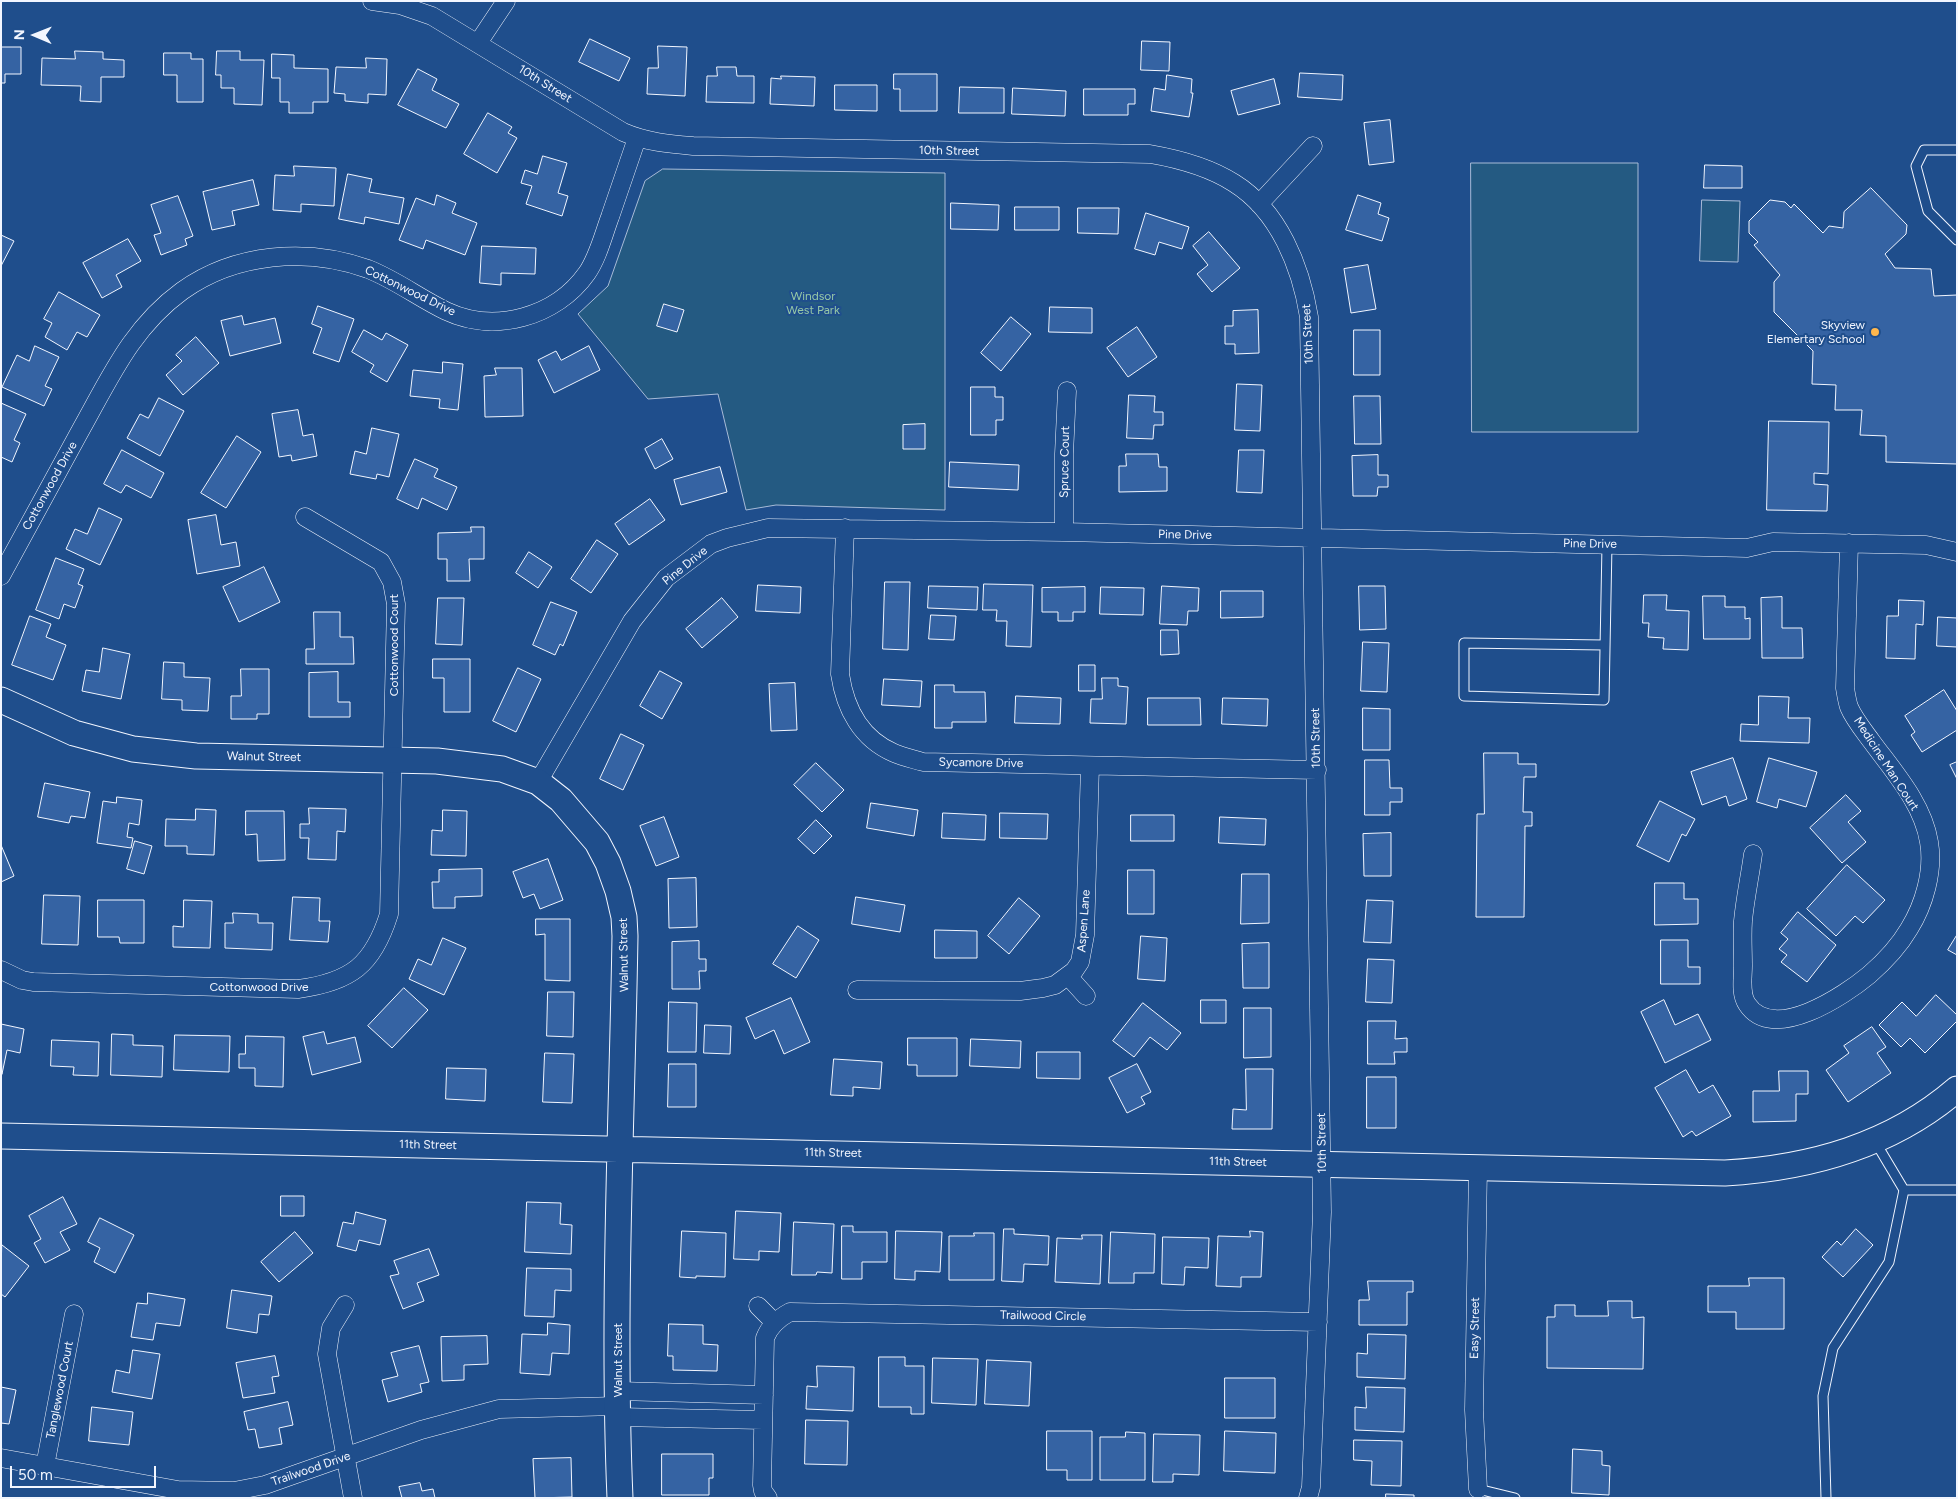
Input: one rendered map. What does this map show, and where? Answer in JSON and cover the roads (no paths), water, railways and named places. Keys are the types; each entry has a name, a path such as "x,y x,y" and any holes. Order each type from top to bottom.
{"street":[{"name":"10th Street","path":"372,1 400,5 432,16 623,132 636,138 666,144 693,146 1150,154 1176,159 1234,182 1259,204 1279,230 1290,249 1306,294 1309,317 1322,1164 1318,1322"},
{"path":"478,43 506,1"},
{"name":"Cottonwood Drive","path":"1,576 123,355 156,312 182,291 215,273 244,262 274,257 316,257 370,270 456,315 497,322 516,320 536,314 564,297 587,272 598,252 636,138"},
{"path":"1259,204 1313,146"},
{"name":"Spruce Court","path":"1064,532 1064,454 1067,391"},
{"name":"Cottonwood Court","path":"305,517 381,562 392,582 396,604 393,760"},
{"name":"Pine Drive","path":"538,782 632,621 666,578 711,544 768,528 1064,532 1747,548 1773,542 1926,544 1957,552"},
{"name":"Sycamore Drive","path":"845,528 840,674 842,688 858,725 869,737 893,753 923,762 1317,770"},
{"name":"Medicine Man Court","path":"1753,854 1743,921 1744,997 1752,1010 1763,1017 1771,1019 1784,1019 1828,1003 1871,974 1908,931 1916,917 1927,884 1930,859 1929,842 1924,824 1915,805 1898,778 1857,721 1850,707 1845,688 1849,543"},
{"name":"Walnut Street","path":"1,700 74,733 133,749 196,756 437,761 482,765 502,769 538,782 561,800 588,830 608,863 618,891 624,917 625,936 618,1405 620,1498"},
{"name":"Cottonwood Drive","path":"1,970 22,980 33,982 298,989 318,986 356,970 372,953 382,935 389,914 393,760"},
{"name":"Aspen Lane","path":"1068,976 1080,962 1085,935 1090,766"},
{"path":"857,990 1020,991 1055,985 1068,976 1086,996"},
{"name":"11th Street","path":"1,1136 1725,1173 1766,1171 1805,1164 1844,1152 1874,1141 1923,1115 1957,1089"},
{"name":"Easy Street","path":"1478,1168 1474,1410 1479,1495"},
{"path":"345,1305 331,1328 327,1354 353,1498"},
{"path":"758,1306 775,1323 765,1338 762,1485 763,1491 768,1498"},
{"name":"Trailwood Circle","path":"775,1323 790,1312 796,1311 1318,1322"},
{"name":"Tanglewood Court","path":"45,1466 74,1314"},
{"path":"1308,1498 1311,1487 1318,1322"},
{"path":"618,1405 764,1395"},
{"path":"618,1405 763,1420"},
{"name":"Trailwood Drive","path":"1,1458 178,1490 234,1491 265,1485 421,1430 499,1409 618,1405"}],"lane":[{"path":"1957,150 1924,150 1916,166 1928,211 1957,240"},
{"path":"1604,645 1464,643 1464,696 1604,700 1607,545"},
{"path":"1826,1498 1823,1396 1833,1348 1889,1262 1904,1190 1874,1141"},
{"path":"1904,1190 1957,1190"},
{"path":"1479,1495 1516,1498"}],"place":[{"name":"Skyview Elemertary School","path":"1875,332"}],"park label":[{"name":"Windsor West Park","path":"813,303"}]}
